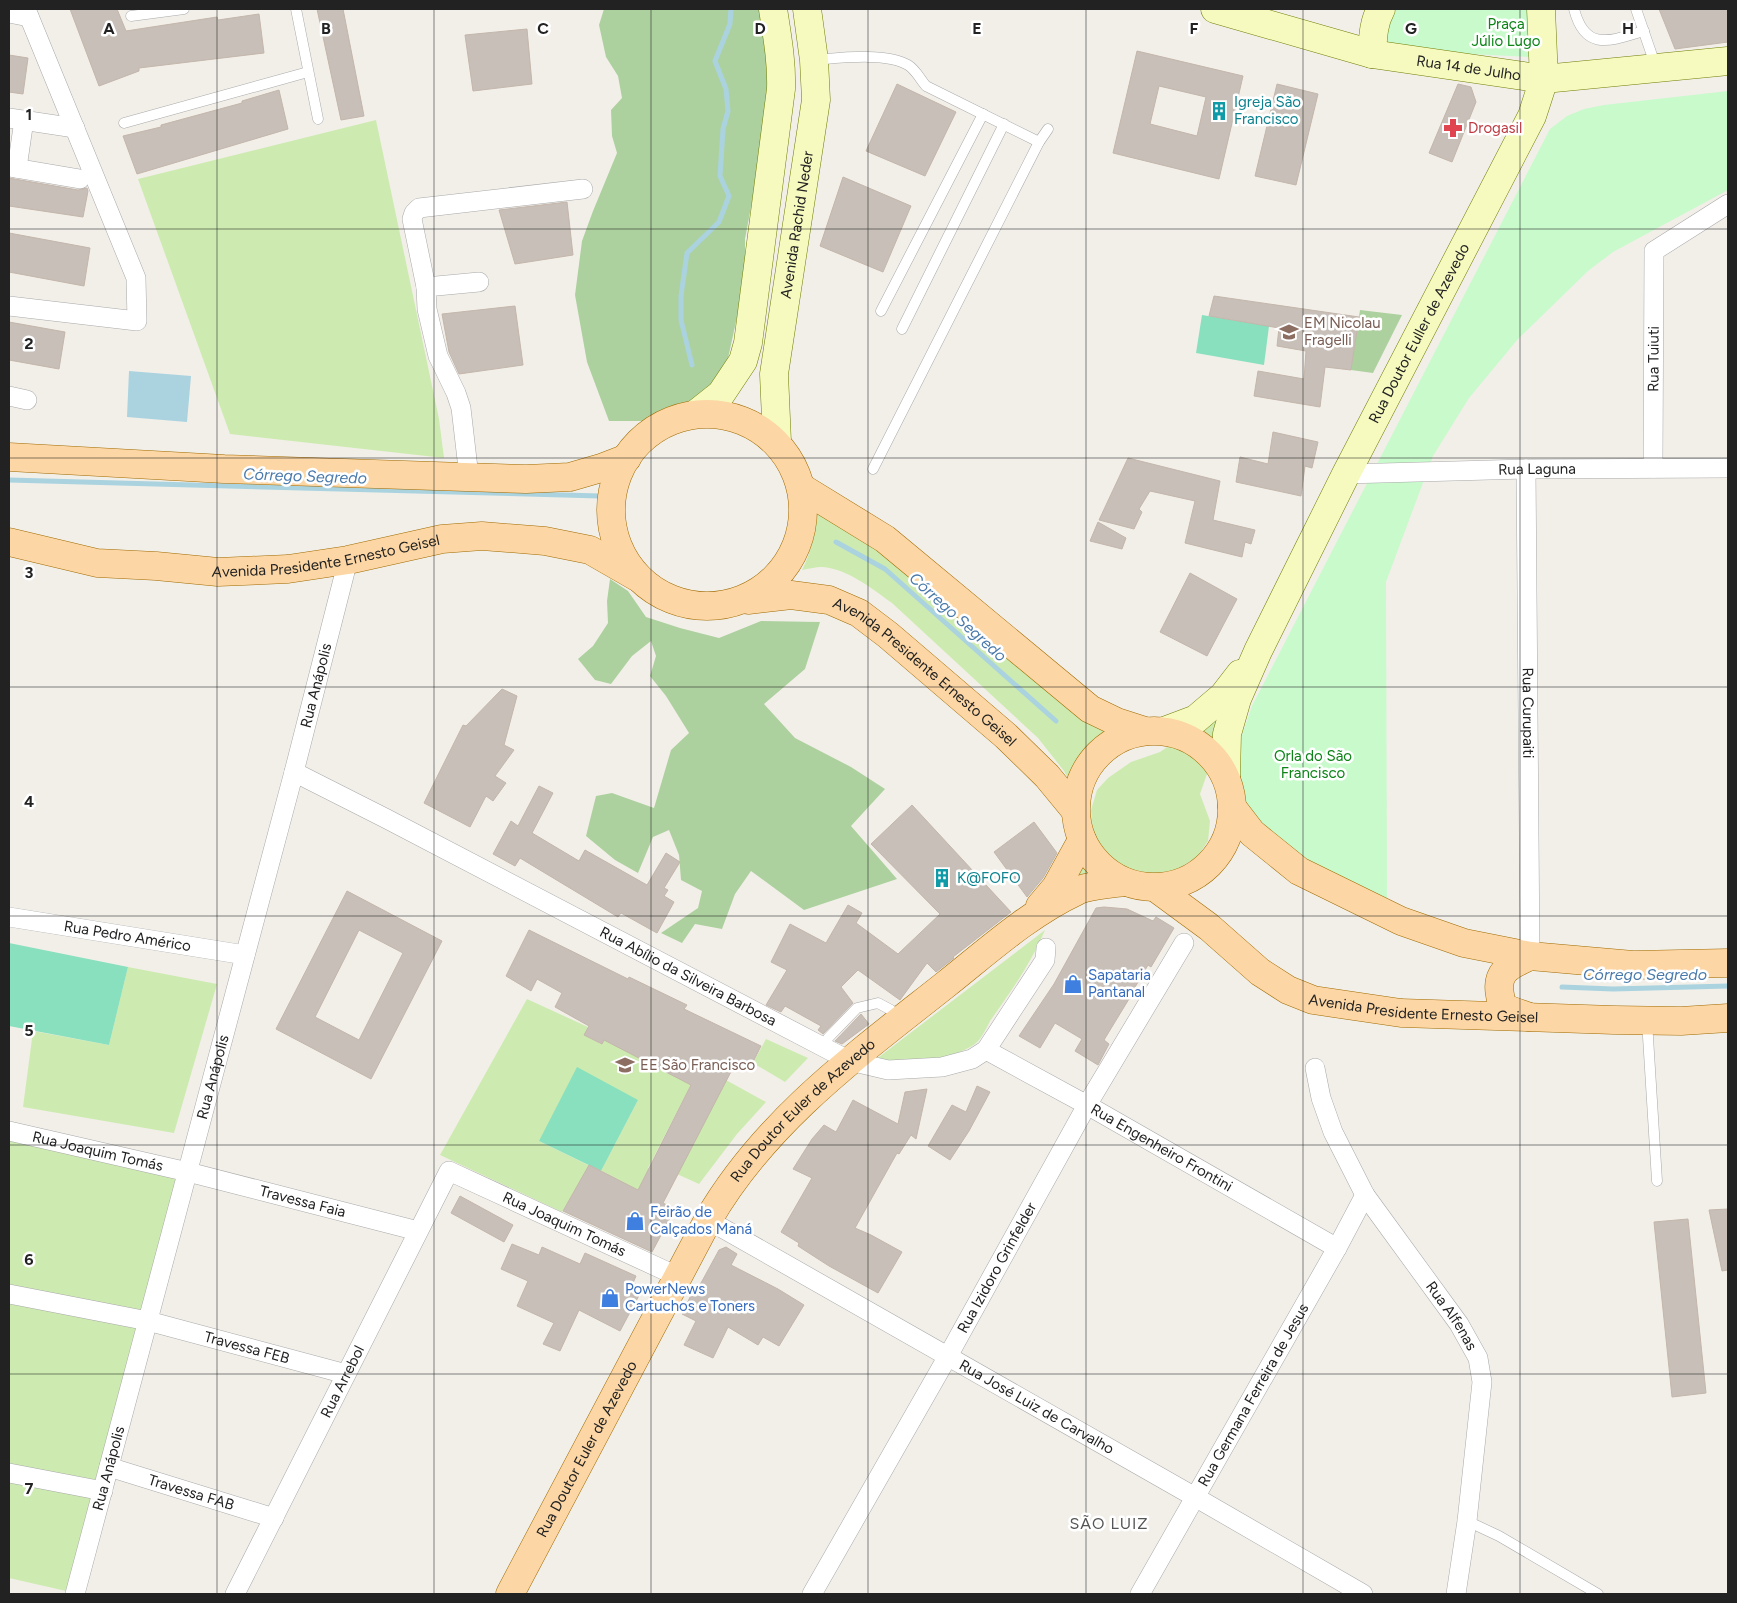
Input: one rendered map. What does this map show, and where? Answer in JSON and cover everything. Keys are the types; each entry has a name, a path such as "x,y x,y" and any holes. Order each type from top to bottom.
{"main road":[{"path":"637,577 617,546 610,509 617,474 637,442 665,422 697,413 726,414 754,424 777,442 802,488 802,533 782,573 746,600"},
{"path":"9,447 73,460"},
{"path":"9,457 224,469 526,479 570,477 627,458"},
{"path":"802,488 885,539 1090,709 1116,722 1182,735 1208,752 1226,777 1232,807 1227,837 1211,863 1186,881 1156,888 1126,882 1080,889 1030,918"},
{"name":"Avenida Presidente Ernesto Geisel","path":"9,542 97,563 218,572 288,569 348,560 442,539 482,536 545,541 590,550 637,577 655,592 676,602 700,607 723,606 746,600 791,595 829,600 859,613 888,635 1006,736 1047,776 1075,810"},
{"path":"9,562 97,563"},
{"path":"1126,882 1100,866 1082,840 1075,810 1081,780 1097,754 1122,736 1155,731"},
{"path":"1232,807 1252,833 1299,871 1401,921 1464,943 1530,956 1633,965 1728,963"},
{"path":"1030,918 1056,887 1082,840"},
{"name":"Avenida Presidente Ernesto Geisel","path":"1156,888 1210,927 1260,972 1288,990 1313,1000 1401,1013 1681,1021 1728,1018"},
{"name":"Rua Doutor Euler de Azevedo","path":"510,1594 708,1220 732,1183 769,1137 809,1095 850,1060 1030,918"},
{"path":"1530,956 1508,966 1500,979 1499,989 1502,1004 1506,1008 1531,1018"}],"street":[{"name":"Avenida Rachid Neder","path":"697,413 720,394 743,361 748,343 782,76 773,9"},
{"name":"Avenida Rachid Neder","path":"777,442 774,374 816,100 814,60 808,9"},
{"name":"Rua 14 de Julho","path":"1215,9 1372,54 1544,79 1728,61"},
{"path":"1372,54 1376,16 1381,9"},
{"name":"Rua Doutor Euller de Azevedo","path":"1226,777 1227,734 1237,699 1258,650 1346,474 1532,116 1544,79 1541,9"},
{"path":"9,13 27,13 136,278 137,321 9,306"},
{"path":"74,128 16,119 13,168 80,179"},
{"path":"469,477 461,408 438,356 427,308 426,287 412,219 414,213 419,208 583,189"},
{"name":"Rua Tuiuti","path":"1653,468 1654,251 1728,204"},
{"path":"426,287 479,282"},
{"name":"Rua Laguna","path":"1346,474 1526,469 1728,468"},
{"name":"Rua Curupaiti","path":"1526,469 1530,956"},
{"name":"Rua Anápolis","path":"75,1594 294,772 348,560"},
{"name":"Rua Doutor Euller de Azevedo","path":"1155,731 1196,719 1224,696 1258,650"},
{"name":"Rua Abílio da Silveira Barbosa","path":"294,772 824,1047 850,1060 888,1070 942,1067 972,1059 986,1050 1045,960 1046,948"},
{"name":"Rua Pedro Américo","path":"9,917 245,955"},
{"name":"Rua Izidoro Grinfelder","path":"812,1594 948,1356 1087,1104 1184,943"},
{"name":"Rua Engenheiro Frontini","path":"986,1050 1087,1104 1337,1248"},
{"name":"Rua Alfenas","path":"1315,1068 1321,1098 1332,1132 1365,1195 1459,1324 1478,1358 1482,1382 1467,1521 1456,1594"},
{"name":"Rua Joaquim Tomás","path":"9,1131 188,1172"},
{"name":"Rua Joaquim Tomás","path":"449,1171 679,1277"},
{"name":"Rua Arrebol","path":"235,1594 449,1171"},
{"name":"Travessa Faia","path":"188,1172 418,1231"},
{"name":"Rua Germana Ferreira de Jesus","path":"1140,1594 1337,1248 1365,1195"},
{"name":"Rua José Luiz de Carvalho","path":"708,1220 1363,1594"},
{"name":"Travessa FEB","path":"9,1294 148,1321 346,1374"},
{"name":"Travessa FAB","path":"109,1467 274,1518"},
{"path":"9,1473 103,1491"}],"lane":[{"path":"130,16 184,9"},
{"path":"296,9 318,119"},
{"path":"1574,9 1579,27 1588,36 1603,40 1616,40 1644,31"},
{"path":"1636,9 1656,68"},
{"path":"814,60 873,57 906,64 915,70 926,86 1039,142"},
{"path":"124,123 308,72"},
{"path":"881,311 983,114"},
{"path":"902,329 1004,124"},
{"path":"873,469 1039,142 1048,129"},
{"path":"824,1047 828,1038 857,1008 878,1003 903,1019"},
{"path":"1647,1020 1657,1181"},
{"path":"1467,1521 1499,1536 1598,1594"}],"green space":[{"path":"604,9 765,9 771,72 760,159 745,239 745,263 739,308 727,363 707,398 683,406 650,421 609,421 587,362 575,295 582,241 617,153 612,136 611,110 622,98 618,76 606,57 599,25"},
{"name":"Praça Júlio Lugo","path":"1395,9 1529,9 1530,57 1386,50 1388,22"},
{"name":"Orla do São Francisco","path":"1728,91 1728,190 1613,252 1588,271 1518,339 1469,398 1433,456 1386,582 1387,902 1331,877 1265,830 1246,802 1239,770 1240,741 1252,706 1550,129 1567,116 1584,109"},
{"path":"376,120 439,419 444,458 230,434 138,179"},
{"path":"1360,310 1402,315 1373,373 1351,370"},
{"path":"1202,315 1269,326 1264,365 1196,353"},
{"path":"818,503 1114,734 1098,745 1087,756 1079,770 1074,789 1064,771 1038,738 892,603 859,580 841,571 822,567 802,570 813,538"},
{"path":"610,579 628,591 646,617 719,638 761,621 820,622 805,669 764,704 795,738 851,767 885,789 851,826 897,879 804,910 751,871 735,894 722,929 695,924 682,943 661,933 698,908 702,891 681,880 679,855 669,830 653,837 638,873 615,860 586,836 596,796 612,793 654,808 671,750 689,733 666,696 650,676 656,656 651,641 632,656 611,684 595,680 578,659 593,646 608,623 607,601"},
{"path":"1223,704 1220,737 1200,794 1210,821 1208,841 1197,857 1176,870 1156,876 1124,869 1059,890 1094,842 1091,810 1097,790 1108,778 1131,762 1160,752 1199,725"},
{"path":"1045,930 1020,977 978,1042 950,1056 912,1061 875,1060"},
{"path":"9,943 128,967 109,1045 9,1026"},
{"path":"128,967 217,984 174,1133 23,1107 33,1031 109,1045"},
{"path":"527,999 588,1027 585,1035 601,1044 607,1034 611,1043 691,1085 648,1168 669,1179 657,1200 601,1171 638,1100 539,1141 590,1166 562,1212 440,1155"},
{"path":"766,1039 808,1058 785,1082 753,1063"},
{"path":"577,1067 638,1100 601,1171 539,1141"},
{"path":"726,1080 766,1102 737,1134 699,1184 677,1174"},
{"path":"9,1131 188,1172 75,1593 9,1578"}],"water":[{"path":"129,371 191,376 187,422 127,417"}],"building":[{"path":"70,9 117,9 126,31 217,17 218,20 259,14 264,53 139,68 139,71 99,86"},
{"path":"317,9 343,9 364,116 341,120"},
{"path":"1659,9 1728,9 1728,42 1675,49"},
{"path":"527,29 532,84 473,91 465,35"},
{"name":"Igreja São Francisco","path":"1137,51 1243,76 1219,179 1113,153","holes":["1159,86 1206,97 1197,136 1150,124"]},
{"path":"9,55 28,58 23,94 9,92"},
{"path":"897,84 956,112 925,176 866,151"},
{"path":"1277,84 1318,94 1296,185 1255,176"},
{"name":"Drogasil","path":"1458,84 1471,87 1476,102 1452,162 1429,153"},
{"path":"279,90 288,129 137,174 123,136 161,127 161,125 242,103 242,101"},
{"path":"843,177 911,206 883,272 820,246"},
{"path":"9,178 78,190 87,188 83,217 9,206"},
{"path":"567,202 573,255 515,264 499,210"},
{"path":"9,233 90,248 84,286 9,272"},
{"path":"1214,296 1359,317 1351,370 1325,367 1320,407 1254,396 1258,371 1304,379 1306,351 1277,346 1279,328 1209,316"},
{"path":"515,306 523,365 459,374 449,352 442,314"},
{"path":"9,322 65,332 59,369 9,360"},
{"path":"1273,432 1318,442 1312,468 1305,466 1301,496 1236,482 1240,457 1268,464"},
{"path":"1128,458 1220,481 1213,520 1255,530 1251,544 1245,542 1242,557 1185,543 1195,501 1150,491 1139,509 1142,512 1134,529 1099,520"},
{"path":"1098,522 1126,538 1122,549 1090,541"},
{"path":"1190,573 1237,599 1207,656 1160,632"},
{"path":"502,689 517,696 504,745 514,750 495,776 506,783 493,801 486,796 470,827 424,803 463,725 466,726"},
{"path":"539,786 553,793 532,833 579,861 585,850 647,885 666,853 680,862 664,888 668,890 664,896 674,902 657,933 621,913 618,917 520,858 515,866 493,854 511,821 518,826"},
{"path":"912,805 1011,912 936,972 927,963 900,1000 858,970 841,987 853,1003 823,1034 818,1030 821,1026 785,1006 781,1012 766,1005 787,970 771,962 790,924 826,943 848,905 862,913 856,923 898,954 940,914 871,844"},
{"path":"1034,822 1057,853 1043,878 1027,897 994,852"},
{"path":"347,891 442,941 371,1079 276,1029","holes":["359,930 403,953 359,1040 315,1017"]},
{"path":"1096,908 1127,909 1153,921 1156,917 1174,928 1151,967 1148,965 1104,1040 1109,1044 1098,1065 1075,1051 1082,1039 1055,1023 1040,1048 1019,1036 1054,984"},
{"path":"529,930 628,979 629,977 687,1005 684,1009 761,1046 749,1070 735,1064 663,1203 675,1209 652,1252 563,1211 589,1165 638,1190 691,1085 604,1040 602,1044 584,1035 589,1026 555,1007 562,993 537,979 531,991 506,976"},
{"path":"861,1014 869,1024 842,1044 835,1041"},
{"path":"977,1086 990,1092 969,1131 950,1160 928,1146 952,1105 966,1112"},
{"path":"927,1089 916,1139 911,1135 899,1154 897,1153 855,1228 902,1252 878,1293 829,1266 798,1246 799,1243 781,1232 812,1178 793,1169 812,1139 824,1125 836,1132 853,1100 898,1124 905,1092"},
{"path":"460,1196 513,1225 504,1242 451,1213"},
{"path":"1728,1209 1728,1270 1722,1271 1709,1210"},
{"path":"1688,1219 1706,1393 1672,1397 1654,1222"},
{"path":"512,1244 539,1255 542,1247 580,1264 585,1253 636,1276 633,1283 643,1288 620,1331 579,1310 560,1351 543,1344 554,1323 517,1306 528,1281 501,1269"},
{"path":"726,1247 737,1254 731,1265 778,1289 804,1305 779,1346 763,1337 758,1345 728,1327 713,1358 684,1345 696,1321 682,1314 692,1293 695,1294 719,1250"}],"waterway":[{"path":"692,365 681,320 681,296 687,253 719,222 729,196 720,176 723,129 728,111 726,89 715,61 730,24 731,9"},
{"name":"Córrego Segredo","path":"9,480 600,496"},
{"name":"Córrego Segredo","path":"836,542 885,569 1056,721"},
{"name":"Córrego Segredo","path":"1562,987 1613,989 1728,986"}],"place":[{"name":"Igreja São Francisco","path":"1219,111"},
{"name":"Drogasil","path":"1453,128"},
{"name":"EM Nicolau Fragelli","path":"1289,332"},
{"name":"K@FOFO","path":"942,878"},
{"name":"Sapataria Pantanal","path":"1073,984"},
{"name":"EE São Francisco","path":"625,1065"},
{"name":"Feirão de Calçados Maná","path":"635,1221"},
{"name":"PowerNews Cartuchos e Toners","path":"610,1298"}],"district":[{"name":"SÃO LUIZ","path":"1109,1523"}]}
